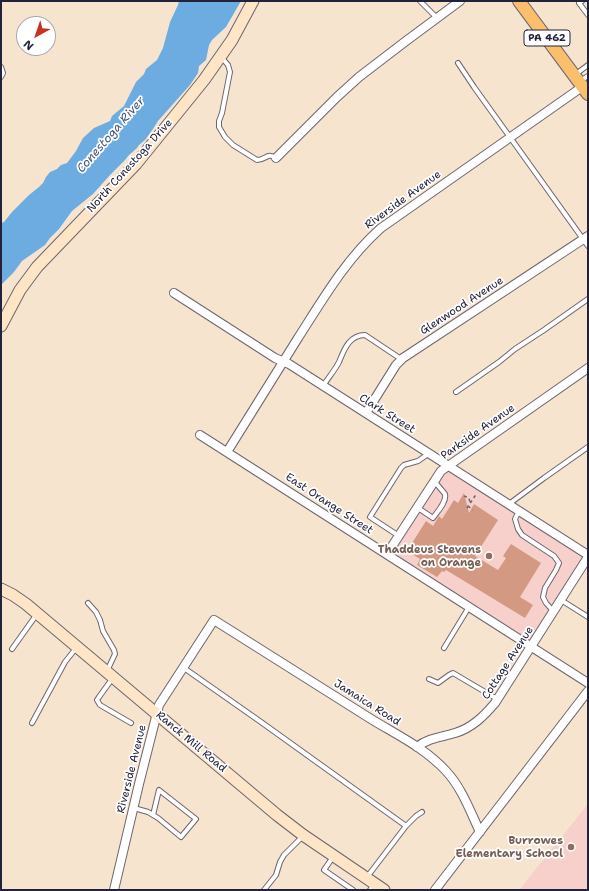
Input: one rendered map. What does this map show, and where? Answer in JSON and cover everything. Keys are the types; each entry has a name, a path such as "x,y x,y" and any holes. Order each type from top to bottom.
{"main road":[{"name":"PA 462","path":"523,2 582,83"}],"street":[{"name":"North Conestoga Drive","path":"1,326 20,290 37,267 136,164 204,80 232,40 253,1"},
{"path":"276,158 337,97 359,78 460,1"},
{"name":"Riverside Avenue","path":"227,452 344,267 368,239 387,224 510,138 582,83"},
{"name":"Glenwood Avenue","path":"366,413 396,365 401,360 585,237"},
{"name":"Clark Street","path":"174,293 275,358 289,364 429,453 509,505 517,515 588,556"},
{"name":"Parkside Avenue","path":"387,554 442,471 588,368"},
{"name":"East Orange Street","path":"200,435 588,682"},
{"name":"Cottage Avenue","path":"417,747 426,741 456,732 473,724 487,713 498,700 588,556"},
{"name":"Ranck Mill Road","path":"1,589 13,595 37,613 271,810 370,884 384,890"},
{"name":"Riverside Avenue","path":"114,890 159,705 214,620"},
{"name":"Jamaica Road","path":"214,620 428,754 439,763 458,786 480,832"},
{"path":"435,890 588,691"}],"lane":[{"path":"420,1 436,18"},
{"path":"582,1 579,3 588,15"},
{"path":"220,57 228,65 230,72 219,127 232,145 258,160 269,155 276,158"},
{"path":"458,63 510,138 585,237 588,246"},
{"path":"582,83 588,66"},
{"path":"1,67 3,73 1,77"},
{"path":"456,392 499,362 515,348 544,330 588,299"},
{"path":"323,386 339,362 347,344 359,335 365,335 401,360"},
{"path":"509,505 588,447"},
{"path":"399,536 370,517 401,468 404,465 418,461 429,453"},
{"path":"418,508 433,518 446,498 446,494 435,482"},
{"path":"517,515 518,529 522,535 554,556 558,563 556,570 545,588 543,597 554,612"},
{"path":"561,600 588,617"},
{"path":"88,603 96,612 103,631 115,654 110,674 97,700 100,705 131,723"},
{"path":"444,648 469,607"},
{"path":"12,649 37,613"},
{"path":"32,723 65,662 77,646"},
{"path":"183,667 406,826"},
{"path":"428,679 438,683 453,673 498,700"},
{"path":"133,808 153,815 181,837 196,818 159,790 153,815"},
{"path":"370,884 406,826 422,812"},
{"path":"264,890 276,875 284,855 303,835"},
{"path":"334,856 324,870 353,890"}],"path":[{"path":"464,496 469,498 470,503 468,507 474,510"},
{"path":"470,503 475,496"}],"shaded area":[{"name":"Thaddeus Stevens on Orange","path":"449,466 588,555 532,646 387,554"},
{"name":"Burrowes Elementary School","path":"588,804 588,890 519,890"}],"water":[{"name":"Conestoga River","path":"179,1 241,1 226,27 212,40 209,45 206,60 199,66 198,73 190,85 158,121 145,140 93,194 72,211 45,245 22,261 14,272 1,285 1,223 4,222 29,195 43,183 50,172 67,163 83,138 94,128 110,121 112,116 124,106 136,82 144,74 146,69 157,60 163,48 170,22"}],"building":[{"name":"Thaddeus Stevens on Orange","path":"464,493 469,513 474,504 498,520 475,556 498,570 506,558 503,556 511,544 541,563 520,597 533,605 525,618 446,570 444,572 442,571 437,577 417,565 420,559 407,551 426,521 433,526 439,516 442,519 454,500 458,503"}],"place":[{"name":"Thaddeus Stevens on Orange","path":"489,556"},
{"name":"Burrowes Elementary School","path":"571,847"}]}
